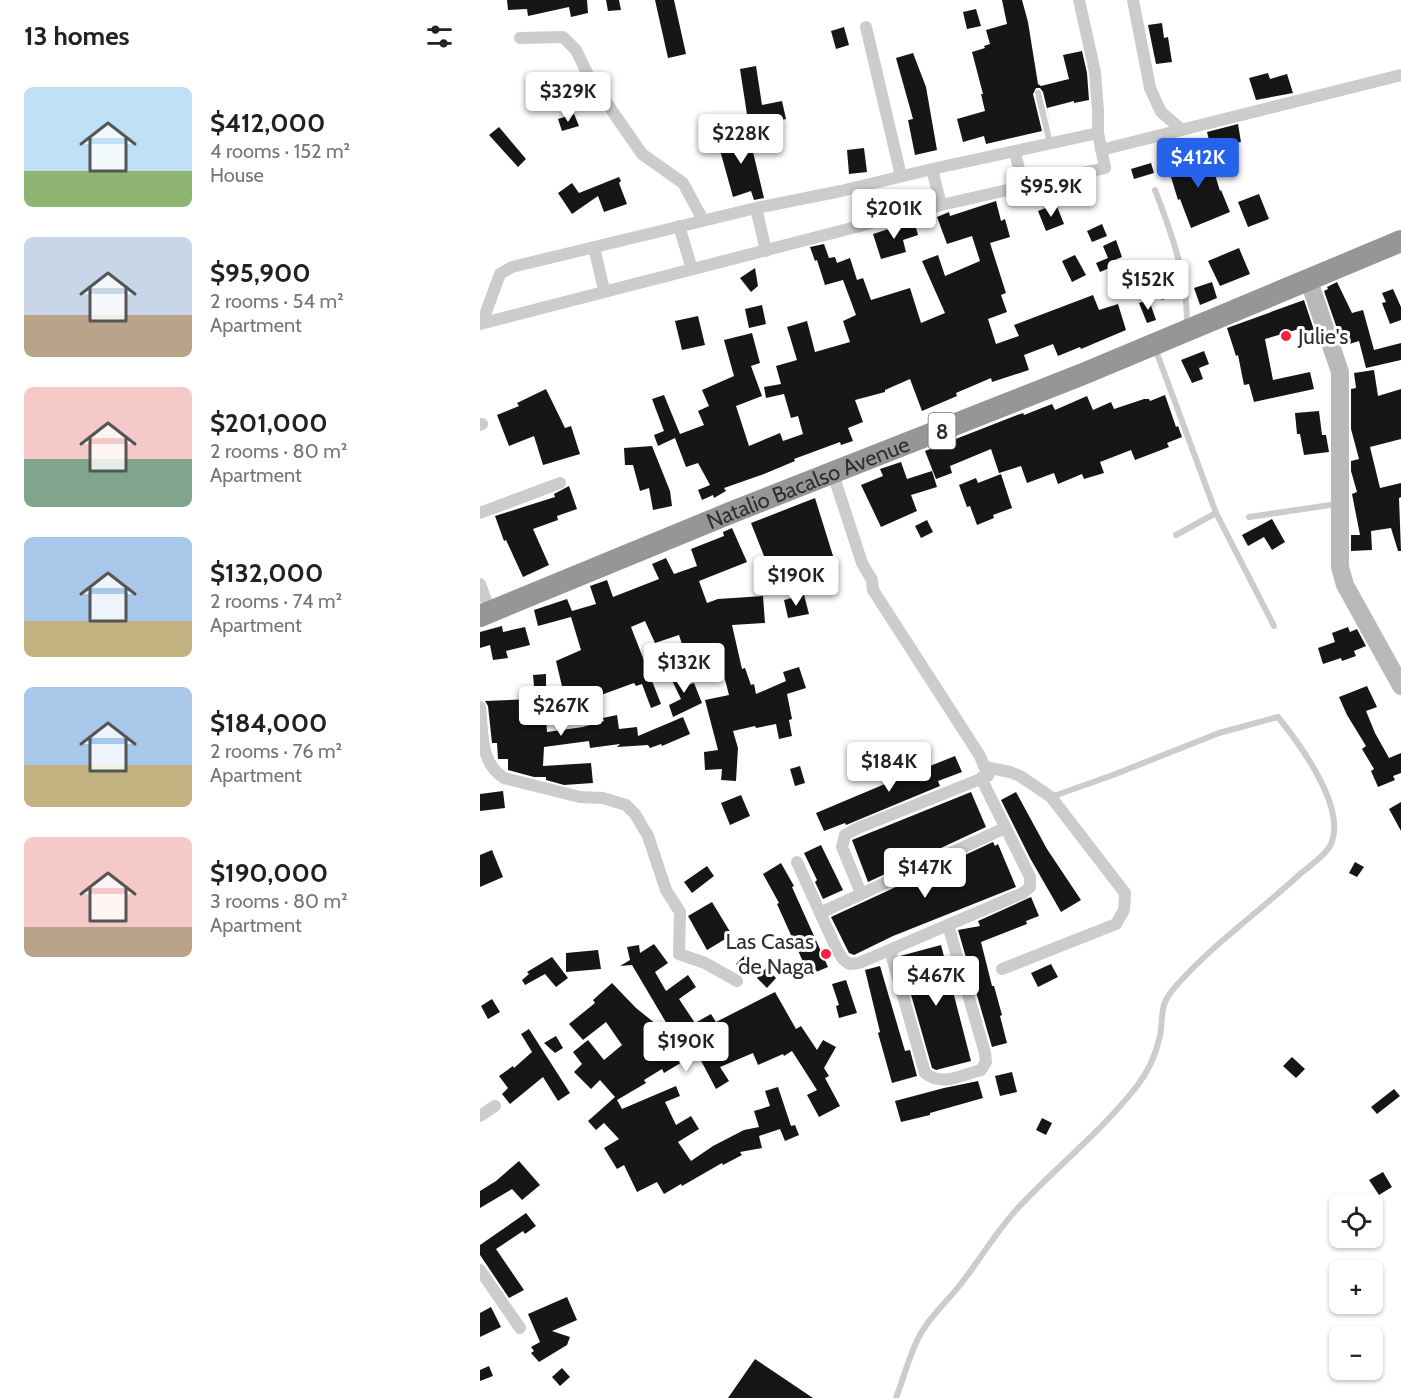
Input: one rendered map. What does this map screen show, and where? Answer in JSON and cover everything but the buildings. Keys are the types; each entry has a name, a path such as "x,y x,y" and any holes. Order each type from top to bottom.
{"highway":[{"name":"Natalio Bacalso Avenue","path":"485,613 1153,345 1401,241"}],"street":[{"path":"481,324 941,205 1105,168 1098,133 1095,72 1079,0"},
{"path":"1133,0 1150,88 1161,112 1181,129"},
{"path":"866,27 901,176"},
{"path":"520,38 563,37 576,50 590,79 642,154 683,183 703,220"},
{"path":"1101,150 1401,75"},
{"path":"481,324 500,274 512,267 703,220 1098,133"},
{"path":"1015,152 1023,186"},
{"path":"932,170 941,205"},
{"path":"756,208 766,251"},
{"path":"679,226 692,269"},
{"path":"594,247 604,291"},
{"path":"1309,281 1340,372 1340,567 1345,585 1401,686"},
{"path":"797,862 837,950 849,964 859,963 890,950 1030,887 1029,877 1005,828 985,774 873,590 872,580 862,563 833,474"},
{"path":"480,513 560,483"},
{"path":"480,584 485,613"},
{"path":"480,707 484,755 487,764 494,772 504,778 580,797 617,801 626,805 635,814 648,836 666,890 680,912 679,954 705,963 737,981"},
{"path":"861,893 842,847 845,835 985,774 1010,772 1020,776 1051,797 1125,893 1124,910 1116,924 1002,969"},
{"path":"820,913 1005,828"},
{"path":"890,950 925,1073 941,1081 981,1070 986,1062 985,1053 948,924"},
{"path":"480,1116 495,1106"},
{"path":"480,1270 519,1328"}],"lane":[{"path":"1038,93 1050,144"},
{"path":"1155,190 1177,254 1187,308 1186,331"},
{"path":"1153,345 1216,513 1274,626"},
{"path":"1249,517 1339,504"},
{"path":"1176,535 1216,513"},
{"path":"896,1398 916,1343 928,1322 959,1287 1016,1210 1099,1129 1139,1084 1152,1061 1160,1036 1164,1001 1222,940 1276,897 1323,854 1330,846 1334,831 1329,799 1316,772 1278,717 1219,733 1051,797"}],"place":[{"name":"Julie's","path":"1286,336"},
{"name":"Las Casas de Naga","path":"826,954"}]}
